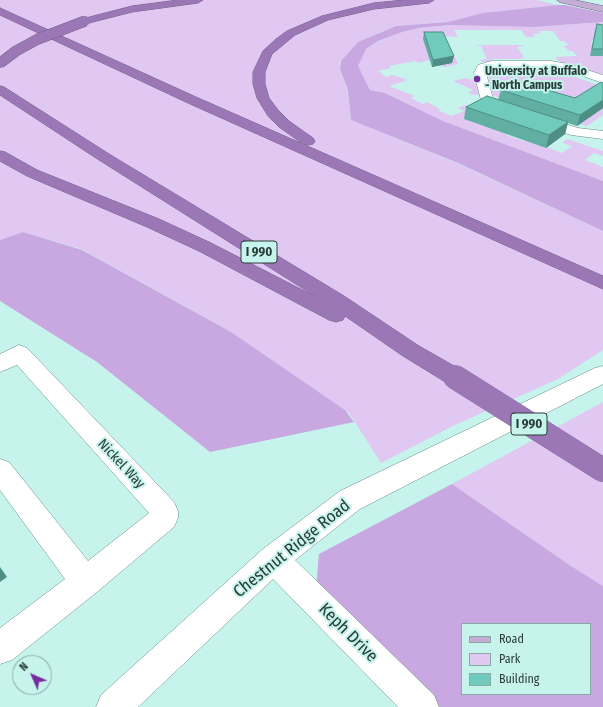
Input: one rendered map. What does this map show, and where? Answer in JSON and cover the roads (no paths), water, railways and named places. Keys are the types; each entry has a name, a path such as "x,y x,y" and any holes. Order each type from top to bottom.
{"highway":[{"path":"0,63 16,51 38,39 85,21 132,9 198,0"},
{"path":"358,174 294,132 273,113 263,98 258,84 261,64 267,53 280,41 297,30 319,20 374,6 429,0"},
{"path":"0,11 178,93 603,283"},
{"name":"I 990","path":"0,90 104,157 338,301 411,351 603,470"},
{"path":"0,155 32,173 139,217 205,247 295,295 411,351"}],"main road":[{"path":"562,0 603,8"},
{"path":"595,0 603,2"}],"street":[{"path":"603,79 571,68 551,64 492,64 482,67 480,73 487,100 491,104 576,132 603,134"},
{"name":"Nickel Way","path":"0,364 19,353 164,511 164,518 86,582 0,648"},
{"name":"Chestnut Ridge Road","path":"113,707 273,559 350,500 603,374"},
{"path":"0,470 86,582"},
{"name":"Keph Drive","path":"273,559 422,707"}],"place":[{"name":"University at Buffalo - North Campus","path":"477,79"}]}
